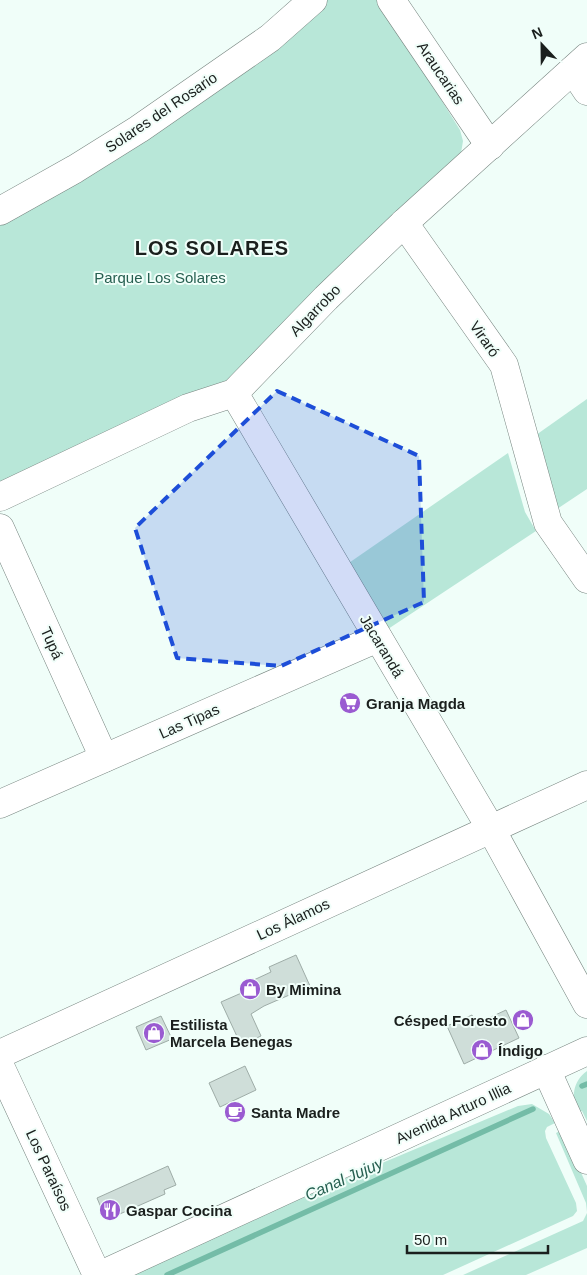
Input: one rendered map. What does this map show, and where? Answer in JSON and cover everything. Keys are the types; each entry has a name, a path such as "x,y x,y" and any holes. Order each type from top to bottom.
{"street":[{"name":"Solares del Rosario","path":"0,212 75,169 139,128 270,38 313,0"},
{"name":"Araucarias","path":"391,0 490,146"},
{"name":"Algarrobo","path":"0,497 188,408 234,393 326,298 404,223 490,146 582,73"},
{"name":"Viraró","path":"404,223 504,365 548,523 587,579"},
{"name":"Jacarandá","path":"234,393 491,829 587,1004"},
{"name":"Tupá","path":"0,528 104,758"},
{"name":"Las Tipas","path":"0,804 378,638"},
{"name":"Los Álamos","path":"0,1054 587,785"},
{"name":"Avenida Arturo Illia","path":"101,1275 587,1051"},
{"name":"Los Paraísos","path":"0,1066 97,1275"},
{"path":"546,1070 587,1160"}],"highlighted area":[{"path":"277,391 419,456 424,602 281,666 177,658 135,528"}],"green space":[{"name":"Parque Los Solares","path":"327,0 379,0 460,130 463,141 461,153 226,386 0,489 0,224 293,31"},
{"path":"587,399 587,489 557,509 536,435"},
{"path":"508,453 525,512 536,531 382,633 343,567"},
{"path":"587,1071 587,1121 582,1111 576,1114 574,1090 578,1080"},
{"path":"532,1104 549,1114 555,1123 547,1127 545,1131 546,1138 576,1203 577,1211 573,1216 443,1275 132,1275 325,1187 518,1106"},
{"path":"562,1130 587,1186 587,1212 586,1203 556,1133"},
{"path":"587,1213 587,1248 526,1275 463,1275 583,1221"}],"building":[{"path":"296,955 310,986 264,1006 251,1014 261,1036 241,1045 221,1002 246,991 243,985 271,972 269,967"},
{"path":"506,1010 519,1038 464,1064 447,1026 472,1015 476,1024"},
{"path":"161,1016 172,1039 146,1050 136,1027"},
{"path":"245,1066 256,1090 220,1107 209,1083"},
{"path":"168,1166 176,1185 164,1190 165,1194 113,1217 112,1214 105,1217 97,1198"}],"waterway":[{"name":"Canal Jujuy","path":"582,1086 587,1084"},
{"name":"Canal Jujuy","path":"167,1275 533,1109"}],"place":[{"name":"Granja Magda","path":"350,703"},
{"name":"By Mimina","path":"250,989"},
{"name":"Césped Foresto","path":"523,1020"},
{"name":"Estilista Marcela Benegas","path":"154,1033"},
{"name":"Índigo","path":"482,1050"},
{"name":"Santa Madre","path":"235,1112"},
{"name":"Gaspar Cocina","path":"110,1210"}],"district":[{"name":"LOS SOLARES","path":"212,248"}]}
